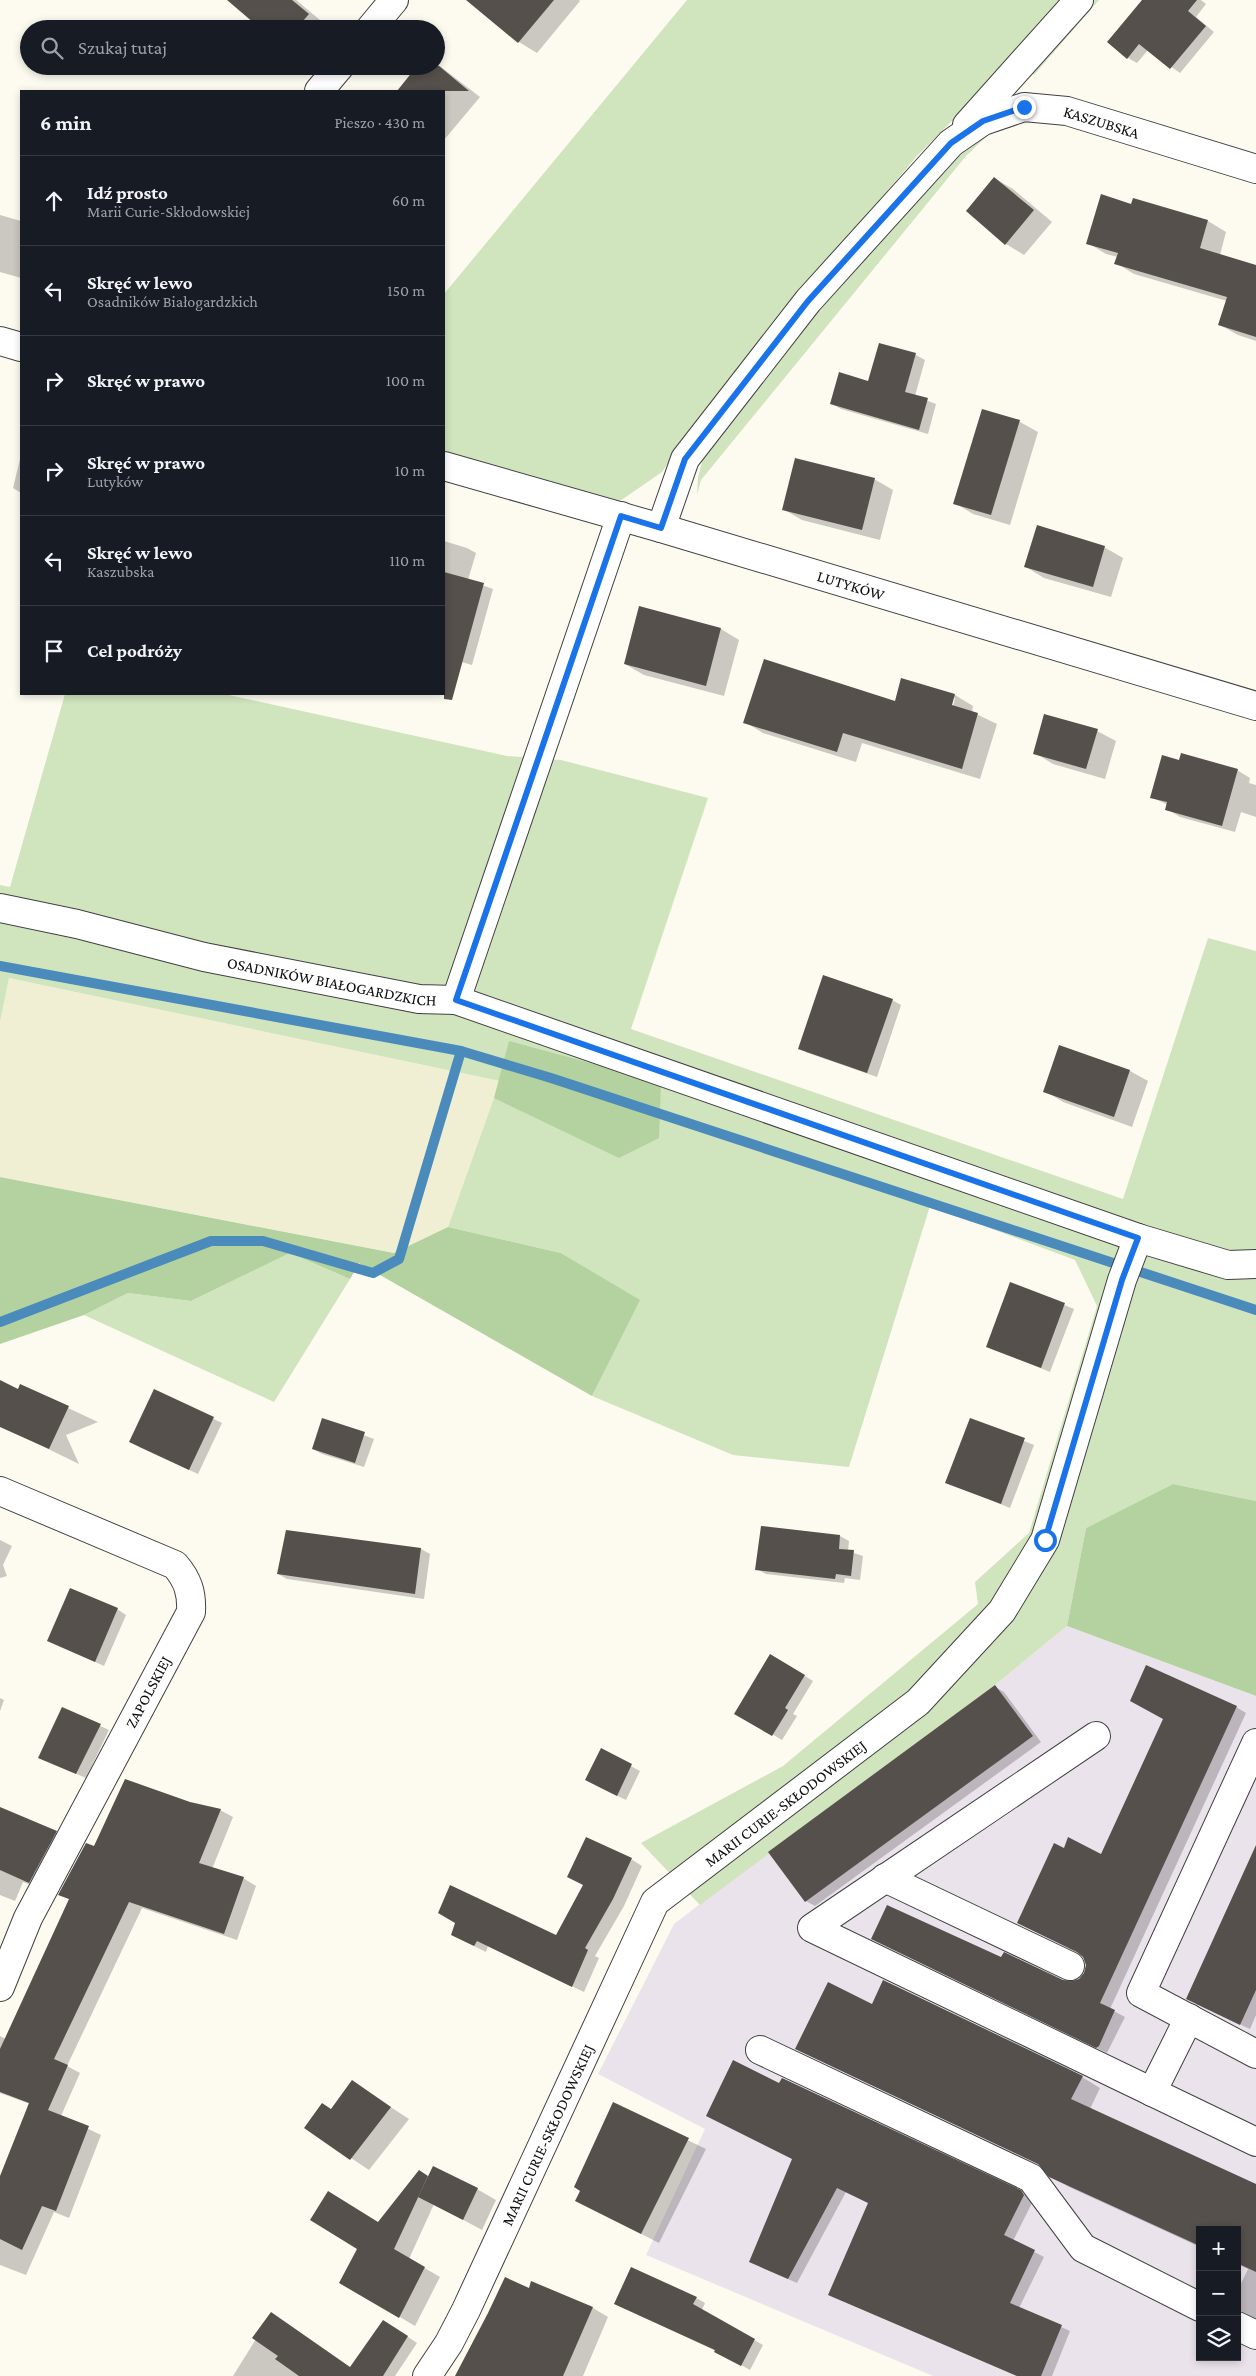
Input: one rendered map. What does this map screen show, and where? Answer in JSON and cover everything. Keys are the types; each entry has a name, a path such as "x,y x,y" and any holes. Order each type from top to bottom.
{"street":[{"path":"377,20 394,0"},
{"name":"KASZUBSKA","path":"661,528 685,459 808,301 1079,0"},
{"path":"320,90 332,75"},
{"name":"KASZUBSKA","path":"951,143 983,121 1024,107 1067,111 1256,169"},
{"path":"0,341 20,347"},
{"name":"LUTYKÓW","path":"445,466 621,516 1256,706"},
{"path":"456,1000 621,516"},
{"name":"OSADNIKÓW BIAŁOGARDZKICH","path":"0,908 77,924 214,959 419,999 456,1000 1135,1246 1228,1265 1256,1264"},
{"name":"MARII CURIE-SKŁODOWSKIEJ","path":"427,2376 449,2343 466,2310 655,1902 918,1702 1002,1611 1045,1540 1122,1280 1135,1246"},
{"name":"ZAPOLSKIEJ","path":"0,1491 175,1566 183,1575 189,1588 191,1600 191,1612 28,1918 0,1987"},
{"path":"1096,1736 812,1928 1256,2142"},
{"path":"1256,1743 1141,1993 1256,2054"},
{"path":"885,1878 1070,1966"},
{"path":"1152,2092 1189,2018"},
{"path":"760,2050 1031,2178 1083,2248 1196,2305"},
{"path":"1241,2328 1256,2335"}],"shaded area":[{"path":"1067,1626 1256,1696 1256,2376 933,2376 646,2255 705,2129 598,2074 674,1924 768,1852 995,1685"}],"green space":[{"path":"687,0 1099,0 1034,75 1007,61 978,95 916,157 707,407 662,472 620,501 445,453 445,293"},
{"path":"987,136 966,156 701,480 697,495 698,477 703,458 736,405 941,169"},
{"path":"65,695 229,695 507,756 561,760 708,798 631,1029 1123,1199 1208,938 1256,951 1256,1501 1173,1484 1086,1528 1067,1626 995,1685 700,1905 641,1843 783,1766 978,1604 975,1582 1029,1533 1097,1306 1075,1260 930,1206 849,1467 733,1455 592,1396 639,1300 561,1253 448,1227 500,1081 9,978 0,1022 0,885 10,887"},
{"path":"9,978 500,1081 448,1227 395,1253 0,1177 0,1022"},
{"path":"509,1041 661,1082 659,1138 619,1158 494,1098"},
{"path":"0,1177 394,1253 448,1227 561,1253 640,1300 592,1396 359,1263 350,1279 290,1253 191,1301 128,1293 84,1315 0,1344"},
{"path":"290,1253 350,1279 274,1402 84,1315 128,1293 191,1301"},
{"path":"1173,1484 1256,1501 1256,1696 1067,1626 1086,1528"}],"building":[{"path":"227,0 292,0 309,14 304,20 250,20"},
{"path":"466,0 554,0 518,43"},
{"path":"1142,0 1197,0 1188,11 1206,26 1170,69 1139,44 1127,59 1107,42"},
{"path":"445,71 469,91 445,90 398,90 410,75 445,75"},
{"path":"994,177 1034,210 1005,245 966,211"},
{"path":"1101,194 1131,204 1133,198 1208,220 1200,248 1256,265 1256,337 1218,325 1227,297 1114,264 1118,253 1086,244"},
{"path":"879,343 916,353 905,392 928,398 919,430 830,404 839,372 868,381"},
{"path":"982,409 1020,420 991,515 953,504"},
{"path":"795,458 875,478 862,530 782,510"},
{"path":"1037,525 1105,546 1093,587 1024,567"},
{"path":"445,572 484,583 452,700 444,699"},
{"path":"639,606 721,628 706,686 624,664"},
{"path":"764,659 895,701 901,678 955,694 952,705 978,713 962,769 843,733 837,752 743,723"},
{"path":"1044,714 1098,729 1086,769 1033,754"},
{"path":"1181,753 1238,769 1222,826 1165,810 1167,802 1150,798 1162,755 1179,760"},
{"path":"823,975 893,999 867,1073 798,1049"},
{"path":"1059,1045 1130,1070 1114,1117 1043,1092"},
{"path":"1010,1282 1065,1303 1041,1368 986,1347"},
{"path":"0,1380 18,1389 20,1384 69,1406 49,1449 0,1427"},
{"path":"154,1389 214,1417 189,1470 129,1442"},
{"path":"322,1418 365,1432 355,1463 312,1449"},
{"path":"970,1418 1025,1438 1001,1504 945,1483"},
{"path":"761,1526 840,1535 839,1549 854,1550 851,1576 836,1574 835,1579 755,1570"},
{"path":"286,1530 421,1548 415,1594 277,1574"},
{"path":"70,1588 118,1608 95,1662 47,1641"},
{"path":"770,1654 805,1675 785,1708 788,1710 772,1736 734,1714"},
{"path":"1146,1665 1237,1706 1100,2003 1115,2010 1099,2046 1096,2048 871,1939 887,1905 1001,1957 1004,1952 1063,1980 1072,1981 1079,1979 1084,1973 1086,1965 1083,1957 1077,1952 1017,1923 1054,1843 1064,1848 1068,1837 1101,1854 1163,1719 1130,1701"},
{"path":"995,1685 1033,1736 805,1902 768,1852"},
{"path":"62,1707 101,1724 76,1774 38,1758"},
{"path":"601,1748 632,1764 617,1796 585,1780"},
{"path":"125,1779 190,1802 221,1809 199,1863 244,1877 224,1934 129,1902 54,2059 68,2065 48,2110 89,2126 56,2211 42,2206 22,2250 0,2239 0,2176 29,2103 0,2092 0,2049 69,1899 58,1895 86,1843 94,1846"},
{"path":"0,1807 57,1831 29,1883 0,1870"},
{"path":"586,1837 632,1858 613,1899 585,1948 588,1950 572,1987 477,1941 474,1946 451,1935 455,1923 438,1913 450,1885 556,1935 583,1885 567,1877"},
{"path":"1256,1845 1256,1990 1240,2025 1186,1999"},
{"path":"883,1980 1083,2076 1071,2099 1256,2184 1256,2272 1241,2265 1241,2226 1196,2226 1196,2244 1049,2177 1038,2164 795,2049 828,1982 872,2004"},
{"path":"733,2060 779,2083 782,2078 1021,2190 1024,2195 1004,2235 1035,2250 1010,2303 1062,2325 1041,2376 1017,2376 828,2295 868,2203 837,2188 788,2279 749,2262 792,2159 706,2116"},
{"path":"352,2080 391,2107 350,2160 304,2128 322,2103 331,2109"},
{"path":"613,2102 689,2138 641,2234 575,2201 580,2191 574,2187"},
{"path":"433,2166 478,2188 463,2220 418,2197"},
{"path":"419,2170 428,2176 394,2249 425,2267 399,2318 339,2283 357,2249 310,2220 328,2191 378,2222"},
{"path":"631,2267 697,2297 693,2304 755,2339 741,2366 714,2352 715,2350 614,2304"},
{"path":"505,2277 529,2288 531,2281 593,2307 563,2376 455,2376"},
{"path":"271,2312 350,2367 383,2320 408,2336 383,2376 299,2376 275,2359 278,2356 252,2338"}],"waterway":[{"path":"0,966 461,1051 551,1078 1256,1310"},
{"path":"0,1322 211,1241 263,1241 373,1273 399,1259 461,1051"}],"route":[{"path":"1024,107 983,121 951,143 808,301 685,459 661,528 621,516 456,1000 1138,1238 1122,1280 1045,1540"}]}
